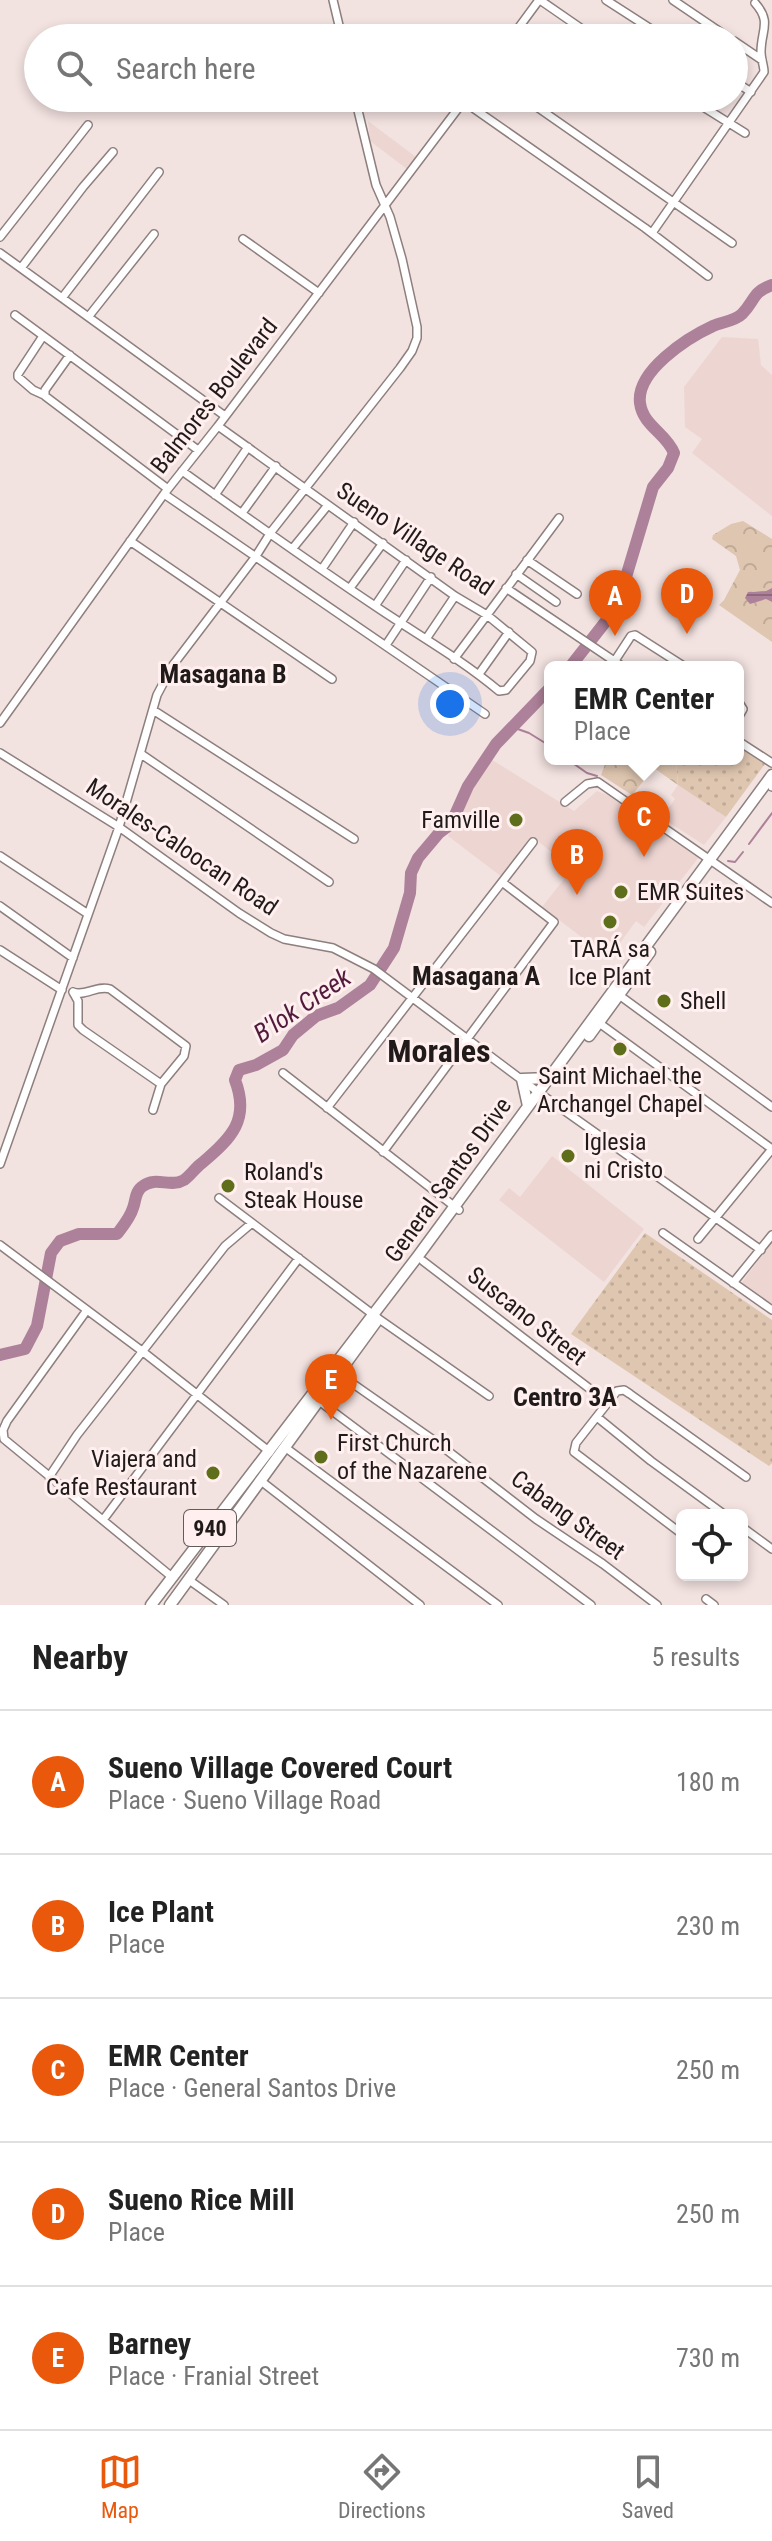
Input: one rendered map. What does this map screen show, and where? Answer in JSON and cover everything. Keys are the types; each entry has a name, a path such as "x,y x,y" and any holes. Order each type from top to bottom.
{"highway":[{"name":"General Santos Drive","path":"170,1605 261,1481 274,1455 286,1448 376,1317 423,1261 528,1106 541,1094 549,1078 619,995 772,775"},
{"name":"General Santos Drive","path":"151,1605 274,1455 712,861 772,786"},
{"path":"528,1106 522,1079 549,1078"}],"street":[{"path":"333,0 339,24"},
{"path":"522,24 540,0 575,24"},
{"path":"606,0 643,24"},
{"path":"673,0 708,24"},
{"path":"748,96 764,72 762,60 766,25 762,10 755,3"},
{"path":"748,50 762,60"},
{"path":"0,1164 4,1144 119,827 157,695 173,665 271,532 415,345 417,327 397,236 376,185 358,112"},
{"name":"Balmores Boulevard","path":"0,723 166,491 456,112"},
{"path":"482,112 708,276"},
{"path":"544,112 732,243"},
{"path":"711,112 745,133"},
{"path":"652,233 737,112"},
{"path":"0,237 88,125"},
{"path":"21,268 113,152"},
{"path":"62,298 159,172"},
{"path":"89,316 154,234"},
{"path":"243,239 319,293"},
{"path":"0,253 225,416"},
{"path":"15,315 198,450"},
{"path":"43,336 18,374 33,390 44,395 166,491 256,556 485,714"},
{"path":"44,395 70,355"},
{"name":"Sueno Village Road","path":"218,426 455,596 487,615 506,588 612,661"},
{"path":"215,495 248,447"},
{"path":"242,513 276,466"},
{"path":"182,471 375,606 454,659 479,674 499,691 503,691 530,661 530,649 487,615 454,659"},
{"path":"293,548 328,505"},
{"path":"506,588 559,518"},
{"path":"322,569 354,522"},
{"path":"130,541 332,679"},
{"path":"350,588 383,543"},
{"path":"375,606 406,560"},
{"path":"527,560 577,594"},
{"path":"516,574 556,602"},
{"path":"386,645 431,577"},
{"path":"426,639 455,596"},
{"path":"479,674 509,632"},
{"path":"615,661 633,634 676,661"},
{"path":"153,710 354,839"},
{"path":"744,745 772,763"},
{"name":"Morales-Caloocan Road","path":"0,753 119,827 271,933 292,941 333,948 374,969 541,1094 761,1250"},
{"path":"141,754 329,882"},
{"path":"565,802 587,784 598,782 772,903"},
{"path":"327,1108 533,842"},
{"path":"0,856 88,914"},
{"path":"383,1152 554,922 502,882"},
{"path":"0,906 73,958"},
{"path":"0,950 73,992 79,994 99,988 110,989 186,1046 184,1056 161,1084 153,1110"},
{"path":"73,992 79,1005 76,1012 78,1025 161,1084"},
{"path":"619,995 772,1107"},
{"path":"596,1021 772,1149 698,1239"},
{"path":"283,1073 457,1208"},
{"path":"219,1198 376,1317 489,1396"},
{"path":"49,1477 77,1435 225,1246 252,1223"},
{"path":"663,1233 772,1310"},
{"path":"733,1283 772,1235"},
{"path":"0,1245 274,1455"},
{"path":"103,1520 299,1258"},
{"name":"Suscano Street","path":"423,1261 607,1402"},
{"path":"87,1310 3,1430 6,1443 172,1577"},
{"name":"Cabang Street","path":"339,1374 657,1605"},
{"path":"676,1529 574,1452 576,1443 617,1391 624,1390 746,1477"},
{"path":"319,1401 591,1605"},
{"path":"597,1417 717,1509"},
{"path":"286,1448 498,1605"},
{"path":"261,1481 420,1605"},
{"path":"748,1531 772,1549"},
{"path":"189,1580 224,1605"},
{"path":"706,1599 714,1605"}],"shaded area":[{"path":"368,121 416,157 407,169 370,141"},
{"path":"722,337 758,339 761,365 772,375 772,516 692,453 702,439 685,427 684,387"},
{"path":"772,588 772,602 766,599 750,604 745,598 748,592"},
{"path":"489,758 574,811 597,791 620,800 699,857 644,927 636,921 609,958 542,907 572,869 533,837 502,877 448,836 465,805 468,789"},
{"path":"678,785 726,817 704,845 662,818 675,799 671,795"},
{"path":"552,1156 644,1229 604,1282 499,1200 509,1188 520,1197"},
{"path":"772,1242 772,1306 740,1285"}],"green space":[{"path":"743,521 772,539 772,588 752,591 760,600 772,602 772,642 719,605 740,570 736,556 712,539 713,535"},
{"path":"744,751 765,764 726,817 678,785 676,765 744,765"},
{"path":"605,765 676,765 678,785 654,768 632,795 601,775"},
{"path":"645,1233 772,1320 772,1463 769,1466 571,1334"}],"waterway":[{"name":"B'lok Creek","path":"575,661 617,607 653,487 668,468 674,453 642,411 641,391 646,379 677,347 713,326 739,316 757,294 772,285"},
{"name":"B'lok Creek","path":"0,1355 25,1349 37,1326 51,1253 60,1241 79,1234 117,1234 130,1215 140,1188 148,1183 174,1183 186,1178 222,1145 235,1127 240,1106 235,1080 239,1070 256,1065 283,1050 293,1035 316,1016 338,1008 370,985 394,948 410,893 411,873 418,858 451,824 468,786 496,744 544,694"},
{"path":"512,727 544,742"},
{"path":"576,765 597,776"},
{"path":"749,844 772,813"},
{"path":"728,861 735,862 743,852"}],"place":[{"name":"Sueno Rice Mill","path":"687,634"},
{"name":"Sueno Village Covered Court","path":"615,636"},
{"name":"Famville","path":"516,820"},
{"name":"EMR Center","path":"644,857"},
{"name":"EMR Suites","path":"621,892"},
{"name":"Ice Plant","path":"577,895"},
{"name":"TARÁ sa Ice Plant","path":"610,922"},
{"name":"Shell","path":"664,1001"},
{"name":"Saint Michael the Archangel Chapel","path":"620,1049"},
{"name":"Iglesia ni Cristo","path":"568,1156"},
{"name":"Roland's Steak House","path":"228,1186"},
{"name":"Barney","path":"331,1420"},
{"name":"First Church of the Nazarene","path":"321,1457"},
{"name":"Viajera and Cafe Restaurant","path":"213,1473"}],"district":[{"name":"Masagana B","path":"223,674"},
{"name":"Masagana A","path":"476,976"},
{"name":"Morales","path":"439,1051"},
{"name":"Centro 3A","path":"565,1397"}]}
